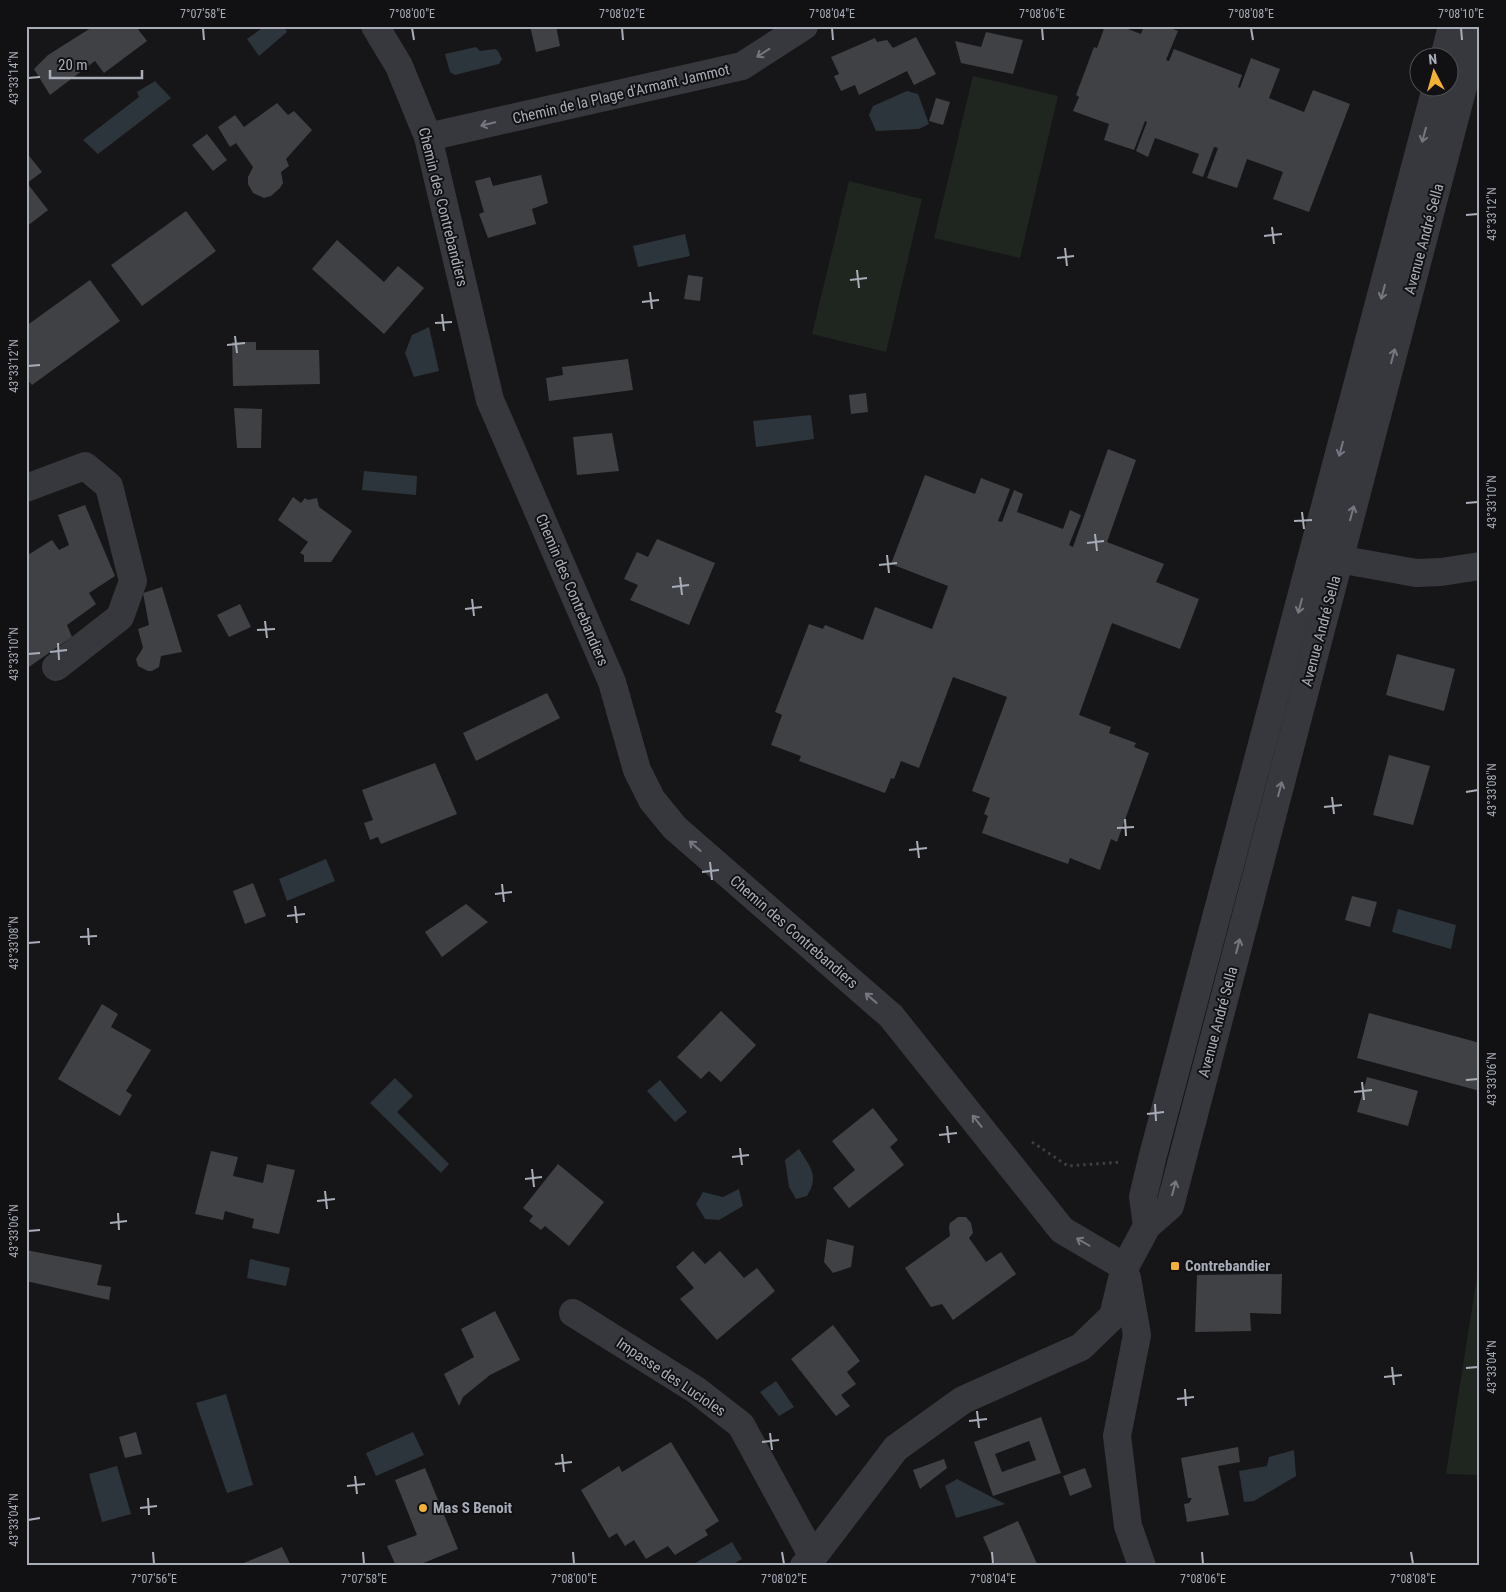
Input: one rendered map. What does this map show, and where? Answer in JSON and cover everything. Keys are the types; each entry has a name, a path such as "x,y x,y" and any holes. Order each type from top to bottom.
{"street":[{"name":"Chemin des Contrebandiers","path":"375,26 399,66 428,137 490,400 612,682 637,770 652,800 674,828 891,1016 992,1139 1062,1230 1125,1267"},
{"name":"Chemin de la Plage d'Armant Jammot","path":"428,137 742,66 804,26"},
{"path":"1446,48 1452,26"},
{"name":"Avenue André Sella","path":"809,1562 896,1448 963,1400 1081,1347 1113,1316 1125,1267 1148,1226 1170,1206 1479,26"},
{"name":"Avenue André Sella","path":"1148,1226 1143,1197 1152,1158 1314,554 1433,98"},
{"path":"26,488 85,466 109,486 133,581 120,617 56,667"},
{"path":"1314,554 1416,573 1441,572 1480,566"},
{"path":"1125,1267 1137,1335 1117,1436 1128,1526 1142,1566"},
{"name":"Impasse des Lucioles","path":"573,1313 696,1390 741,1425 809,1562"}],"path":[{"path":"992,1139 1032,1142 1068,1166 1152,1158"}],"shaded area":[{"path":"265,26 284,26 287,32 259,56 247,39"},
{"path":"476,47 480,51 495,49 502,59 499,64 455,75 450,72 445,54"},
{"path":"973,76 1058,96 1020,258 934,238"},
{"path":"155,81 171,98 98,154 83,140 139,97 137,92"},
{"path":"907,91 918,94 929,124 919,129 876,131 869,115 873,106"},
{"path":"849,181 922,199 886,352 812,334"},
{"path":"685,234 690,256 638,267 633,246"},
{"path":"429,327 439,371 414,377 405,353 412,335"},
{"path":"811,415 814,439 756,447 753,421"},
{"path":"364,471 417,476 416,495 362,490"},
{"path":"326,859 335,881 287,901 279,879"},
{"path":"1398,909 1456,925 1451,949 1392,932"},
{"path":"395,1078 413,1096 397,1112 449,1164 441,1173 370,1103"},
{"path":"660,1080 687,1112 675,1122 647,1091"},
{"path":"799,1149 812,1172 813,1183 807,1196 796,1199 789,1187 785,1160"},
{"path":"739,1189 743,1206 719,1220 705,1219 696,1204 703,1192 723,1197"},
{"path":"1480,1257 1480,1475 1446,1474"},
{"path":"250,1259 290,1268 286,1286 247,1278"},
{"path":"776,1381 794,1407 779,1416 760,1392"},
{"path":"226,1394 253,1485 227,1493 196,1403"},
{"path":"413,1432 424,1455 376,1476 366,1453"},
{"path":"1294,1450 1296,1476 1254,1501 1244,1502 1239,1471 1267,1466 1269,1457"},
{"path":"117,1466 131,1514 102,1522 89,1474"},
{"path":"957,1479 1005,1504 956,1518 945,1486"},
{"path":"732,1542 742,1559 730,1566 690,1566"}],"building":[{"path":"94,26 140,26 137,28 147,41 104,73 95,61 50,95 34,69 48,55"},
{"path":"530,26 556,26 560,46 536,52"},
{"path":"1105,26 1120,26 1141,34 1144,26 1165,26 1178,31 1166,60 1169,61 1174,49 1242,75 1238,87 1240,88 1251,58 1280,69 1269,98 1304,112 1313,90 1350,104 1309,212 1273,199 1283,172 1247,159 1237,188 1207,178 1218,148 1214,147 1203,177 1192,173 1199,154 1155,138 1148,157 1136,151 1147,122 1145,121 1134,150 1104,140 1109,124 1073,111 1079,97 1076,95 1094,47 1097,48"},
{"path":"986,32 1023,40 1013,74 961,63 955,41 981,47"},
{"path":"916,37 936,74 914,85 907,71 859,95 855,85 841,91 834,76 839,74 831,57 875,38 877,42 887,40 893,48"},
{"path":"936,98 950,102 943,125 929,121"},
{"path":"277,103 288,115 294,111 312,130 286,159 289,166 281,172 283,183 280,188 271,196 264,198 253,193 248,184 248,177 253,167 236,143 230,147 218,127 235,115 244,127"},
{"path":"207,134 227,160 213,171 192,145"},
{"path":"26,152 42,172 27,183 48,210 26,227"},
{"path":"541,175 548,203 532,209 536,224 488,238 479,214 484,212 475,181 490,177 493,186"},
{"path":"186,211 216,251 142,306 111,265"},
{"path":"337,240 384,282 398,266 424,288 384,334 312,269"},
{"path":"688,275 703,277 700,301 684,299"},
{"path":"90,280 120,321 32,385 26,378 26,326"},
{"path":"232,342 256,342 256,350 319,350 320,384 233,386"},
{"path":"628,359 633,390 549,401 546,378 563,375 562,367"},
{"path":"866,393 868,412 851,414 849,395"},
{"path":"234,408 262,409 261,448 237,448"},
{"path":"612,433 619,471 577,475 573,437"},
{"path":"1108,449 1136,460 1107,542 1164,564 1156,582 1199,599 1180,649 1112,623 1079,715 1111,727 1109,733 1136,743 1134,747 1149,753 1117,842 1111,839 1100,870 1070,858 1068,864 982,833 988,816 984,814 990,798 972,791 1007,697 953,677 919,768 901,761 894,779 891,778 885,793 799,761 801,756 771,745 782,715 775,712 809,624 823,629 825,625 863,640 875,607 932,629 948,586 891,564 925,475 975,494 981,478 1010,489 998,521 1002,522 1014,490 1023,494 1017,512 1063,529 1070,510 1081,515 1069,545 1073,547"},
{"path":"293,497 301,503 305,498 308,500 317,498 319,507 352,531 331,562 304,562 304,555 300,553 308,542 278,520"},
{"path":"85,505 115,576 89,593 96,604 67,625 72,637 26,669 26,556 52,540 59,550 69,545 58,515"},
{"path":"657,539 715,563 689,625 630,600 638,585 624,579 637,552 648,557"},
{"path":"162,587 182,652 161,656 159,667 148,671 138,666 136,659 143,648 138,629 149,625 143,593"},
{"path":"240,604 251,627 229,637 217,615"},
{"path":"1397,654 1455,669 1444,711 1386,695"},
{"path":"547,693 560,718 476,761 463,733"},
{"path":"1389,755 1430,766 1413,825 1373,815"},
{"path":"435,763 457,814 381,844 378,837 370,840 364,823 373,820 362,790"},
{"path":"253,883 266,916 245,924 233,891"},
{"path":"1352,896 1377,902 1370,927 1345,920"},
{"path":"466,904 488,922 442,957 425,932"},
{"path":"102,1004 118,1014 111,1027 151,1050 126,1091 132,1095 120,1116 58,1079"},
{"path":"721,1011 756,1045 721,1082 709,1071 701,1079 677,1057"},
{"path":"1369,1013 1480,1043 1480,1091 1357,1058"},
{"path":"1367,1077 1418,1091 1408,1126 1357,1112"},
{"path":"873,1108 898,1140 890,1147 904,1165 849,1208 833,1188 855,1170 832,1141"},
{"path":"211,1151 238,1157 233,1176 263,1183 267,1164 295,1170 279,1234 252,1228 254,1219 225,1211 223,1220 195,1214"},
{"path":"558,1164 604,1202 569,1246 545,1226 541,1230 529,1221 533,1216 523,1208"},
{"path":"958,1217 966,1217 971,1223 973,1233 969,1238 986,1262 1001,1252 1016,1274 953,1320 942,1304 931,1307 905,1268 950,1236 950,1223"},
{"path":"827,1239 854,1246 851,1267 833,1273 824,1262"},
{"path":"26,1250 102,1265 97,1285 111,1287 109,1300 26,1281"},
{"path":"693,1251 705,1264 720,1251 744,1278 757,1268 775,1291 717,1340 680,1299 694,1288 676,1267"},
{"path":"1282,1274 1281,1314 1250,1313 1251,1331 1195,1332 1197,1275"},
{"path":"495,1311 520,1360 490,1375 463,1397 459,1406 444,1374 474,1357 461,1329"},
{"path":"833,1325 860,1361 847,1372 856,1384 841,1395 850,1406 836,1416 791,1359"},
{"path":"1041,1417 1061,1473 993,1496 974,1442","holes":["1029,1441 1036,1460 1002,1472 995,1454"]},
{"path":"136,1432 142,1454 125,1458 119,1437"},
{"path":"671,1442 719,1521 705,1530 708,1535 675,1555 668,1546 646,1559 634,1540 625,1546 617,1533 609,1538 581,1490 619,1466 622,1472"},
{"path":"1238,1447 1240,1462 1218,1466 1229,1515 1187,1522 1184,1504 1189,1503 1192,1498 1188,1498 1181,1458"},
{"path":"944,1459 947,1468 920,1489 913,1470"},
{"name":"Mas S Benoit","path":"425,1468 458,1549 416,1566 396,1566 387,1546 417,1535 395,1480"},
{"path":"1085,1468 1092,1487 1070,1496 1063,1476"},
{"path":"1018,1521 1038,1566 996,1566 983,1537"},
{"path":"282,1547 291,1566 236,1566 268,1553"}],"place":[{"name":"Contrebandier","path":"1175,1266"},
{"name":"Mas S Benoit","path":"423,1508"}]}
